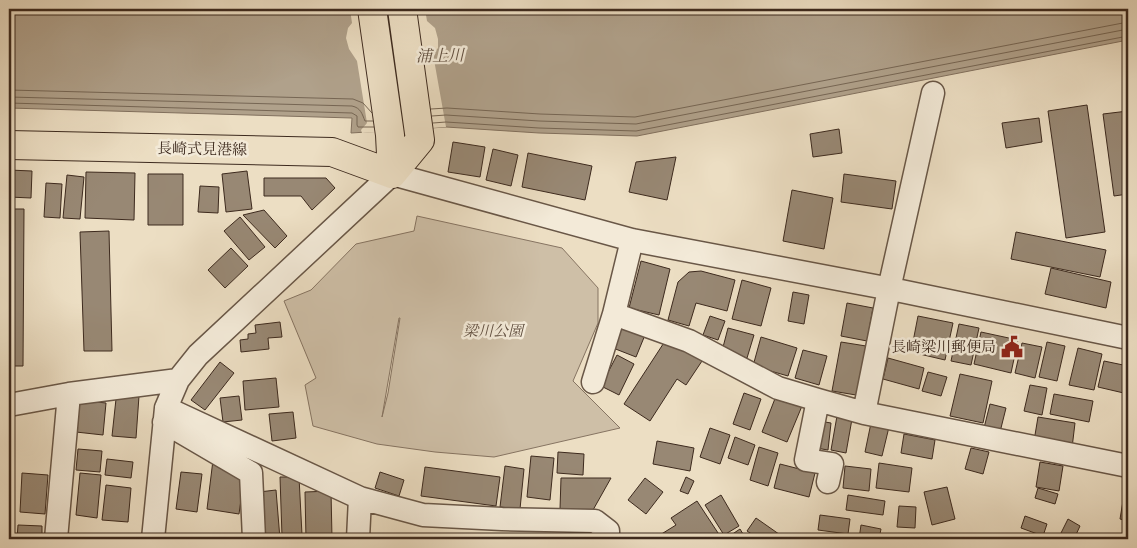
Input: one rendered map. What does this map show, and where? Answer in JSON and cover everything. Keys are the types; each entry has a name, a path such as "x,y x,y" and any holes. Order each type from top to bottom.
{"main road":[{"path":"372,9 390,134 392,174"},
{"path":"392,174 420,140 402,9"},
{"name":"長崎式見港線","path":"9,145 332,152 392,174"}],"street":[{"path":"864,413 932,93"},
{"path":"154,539 165,415 178,380 198,355 392,174 632,240 889,289 1128,338"},
{"path":"593,382 614,314 632,240"},
{"path":"614,314 689,341 778,388 818,400 864,413 1128,466"},
{"path":"9,405 69,394 178,380"},
{"path":"56,539 69,394"},
{"path":"818,400 806,460 832,464 828,482"},
{"path":"165,415 360,498 423,515 502,520 595,521 613,537"},
{"path":"165,415 251,473 254,539"},
{"path":"358,539 360,498"}],"green space":[{"name":"梁川公園","path":"417,216 562,248 598,288 598,323 573,381 620,428 494,457 435,452 377,444 313,426 305,385 316,378 284,301 311,290 356,244 414,231","holes":["400,318 388,393 382,417"]}],"water":[{"name":"浦上川","path":"9,9 1128,9 1128,40 637,136 539,133 446,127 351,133 352,118 9,108"}],"pier":[{"path":"350,9 425,9 427,21 435,28 438,39 438,48 433,54 446,127 362,133 361,130 367,123 357,61 349,49 346,38 348,28 352,23"}],"building":[{"path":"1087,105 1105,232 1066,238 1048,111"},
{"path":"1128,111 1128,194 1114,196 1103,114"},
{"path":"1039,118 1042,142 1006,148 1002,123"},
{"path":"839,129 842,153 813,157 810,134"},
{"path":"453,142 485,147 480,177 448,172"},
{"path":"493,149 518,155 511,186 486,180"},
{"path":"528,153 592,166 585,200 522,187"},
{"path":"676,157 667,200 629,192 636,162"},
{"path":"9,170 32,171 31,198 9,197"},
{"path":"247,171 252,209 226,212 222,174"},
{"path":"86,172 135,173 134,220 85,218"},
{"path":"148,174 183,174 183,225 148,225"},
{"path":"844,174 896,181 892,209 841,202"},
{"path":"67,175 84,177 80,219 63,218"},
{"path":"264,178 326,178 335,188 312,210 301,196 264,196"},
{"path":"46,183 62,184 60,218 44,217"},
{"path":"200,186 219,187 218,213 198,212"},
{"path":"792,190 833,198 824,249 783,241"},
{"path":"9,209 24,209 23,366 9,366"},
{"path":"264,210 287,236 275,248 243,215"},
{"path":"240,217 265,247 249,260 224,231"},
{"path":"109,231 112,351 84,351 80,232"},
{"path":"1016,232 1106,250 1100,277 1011,259"},
{"path":"231,248 248,266 225,288 208,270"},
{"path":"641,261 670,269 659,315 629,308"},
{"path":"1051,268 1111,282 1106,308 1045,294"},
{"path":"701,271 735,280 727,311 696,303 689,326 668,320 678,282 689,272"},
{"path":"742,280 771,288 761,326 732,319"},
{"path":"793,292 809,295 804,324 788,321"},
{"path":"847,303 873,308 867,341 841,336"},
{"path":"710,316 725,321 718,340 703,335"},
{"path":"918,316 953,323 945,360 911,352"},
{"path":"280,322 282,337 268,338 269,349 241,352 240,340 248,339 248,334 256,333 255,325"},
{"path":"959,324 979,328 971,365 951,361"},
{"path":"622,325 645,335 636,357 613,348"},
{"path":"728,328 754,335 747,358 722,351"},
{"path":"981,332 1018,340 1011,373 974,364"},
{"path":"669,335 704,358 686,385 677,379 650,421 624,404"},
{"path":"761,337 797,348 788,376 753,366"},
{"path":"841,342 866,346 856,395 832,391"},
{"path":"1047,342 1065,346 1057,381 1039,377"},
{"path":"1022,343 1042,347 1035,378 1015,373"},
{"path":"1078,348 1102,354 1094,390 1069,385"},
{"path":"803,350 827,356 819,385 795,378"},
{"path":"617,355 634,364 619,395 601,386"},
{"path":"888,358 924,368 919,389 883,379"},
{"path":"1104,361 1128,366 1128,394 1098,387"},
{"path":"220,362 234,373 205,410 191,400"},
{"path":"928,372 947,377 941,396 922,391"},
{"path":"960,374 992,381 983,423 950,416"},
{"path":"276,378 279,407 245,410 243,381"},
{"path":"1030,385 1047,388 1042,415 1024,411"},
{"path":"744,393 761,399 750,430 733,424"},
{"path":"1054,394 1093,401 1089,422 1050,414"},
{"path":"139,396 136,438 112,436 116,399"},
{"path":"239,396 242,420 223,422 220,398"},
{"path":"776,396 802,406 787,442 762,432"},
{"path":"78,400 106,403 103,435 76,432"},
{"path":"990,404 1006,408 1000,432 984,428"},
{"path":"293,412 296,438 272,441 269,414"},
{"path":"837,416 852,419 846,453 831,450"},
{"path":"1038,417 1075,423 1072,448 1034,441"},
{"path":"819,421 831,423 828,450 816,448"},
{"path":"871,423 889,427 882,456 865,452"},
{"path":"710,428 730,435 720,464 700,457"},
{"path":"904,434 935,440 932,459 901,453"},
{"path":"735,437 755,445 748,465 728,458"},
{"path":"657,441 694,448 690,471 653,464"},
{"path":"759,447 778,453 768,486 750,480"},
{"path":"971,448 989,452 983,474 965,469"},
{"path":"78,449 102,451 100,472 76,470"},
{"path":"558,452 584,454 583,475 557,473"},
{"path":"531,456 554,458 550,500 527,497"},
{"path":"107,459 133,462 131,478 105,475"},
{"path":"213,460 244,478 239,514 207,509"},
{"path":"1040,462 1063,466 1059,491 1036,487"},
{"path":"879,463 912,468 909,492 876,488"},
{"path":"780,464 815,473 809,497 774,488"},
{"path":"505,466 524,469 520,509 500,507"},
{"path":"845,466 871,469 869,491 843,488"},
{"path":"425,467 500,477 496,506 421,496"},
{"path":"9,469 14,470 12,506 9,506"},
{"path":"181,472 202,474 197,512 176,509"},
{"path":"380,472 404,480 399,496 375,488"},
{"path":"22,473 48,475 45,514 20,512"},
{"path":"80,473 101,475 97,518 76,515"},
{"path":"280,477 299,477 302,535 282,536"},
{"path":"686,477 694,481 688,494 680,491"},
{"path":"561,478 611,478 593,510 560,509"},
{"path":"645,478 663,492 646,514 628,500"},
{"path":"106,485 131,488 128,522 102,520"},
{"path":"947,487 955,519 932,525 924,492"},
{"path":"1038,488 1058,494 1055,504 1035,498"},
{"path":"276,490 280,539 262,539 259,492"},
{"path":"331,491 332,538 306,539 305,492"},
{"path":"721,495 739,526 724,535 705,505"},
{"path":"848,495 885,501 883,515 846,510"},
{"path":"697,501 722,539 655,538 676,525 671,518"},
{"path":"1123,501 1128,502 1128,521 1120,519"},
{"path":"899,506 916,507 915,528 897,527"},
{"path":"9,512 11,512 12,539 9,539"},
{"path":"820,515 850,519 848,534 818,530"},
{"path":"1025,516 1047,524 1043,536 1021,528"},
{"path":"756,518 786,539 759,539 747,531"},
{"path":"1068,519 1080,526 1074,539 1058,539"},
{"path":"18,525 42,526 42,539 17,539"},
{"path":"861,525 881,529 879,539 859,539"},
{"path":"740,529 746,539 725,539"},
{"path":"820,534 839,538 839,539 819,539"},
{"path":"889,534 914,539 887,539"}],"place":[{"name":"長崎梁川郵便局","path":"1012,347"}]}
